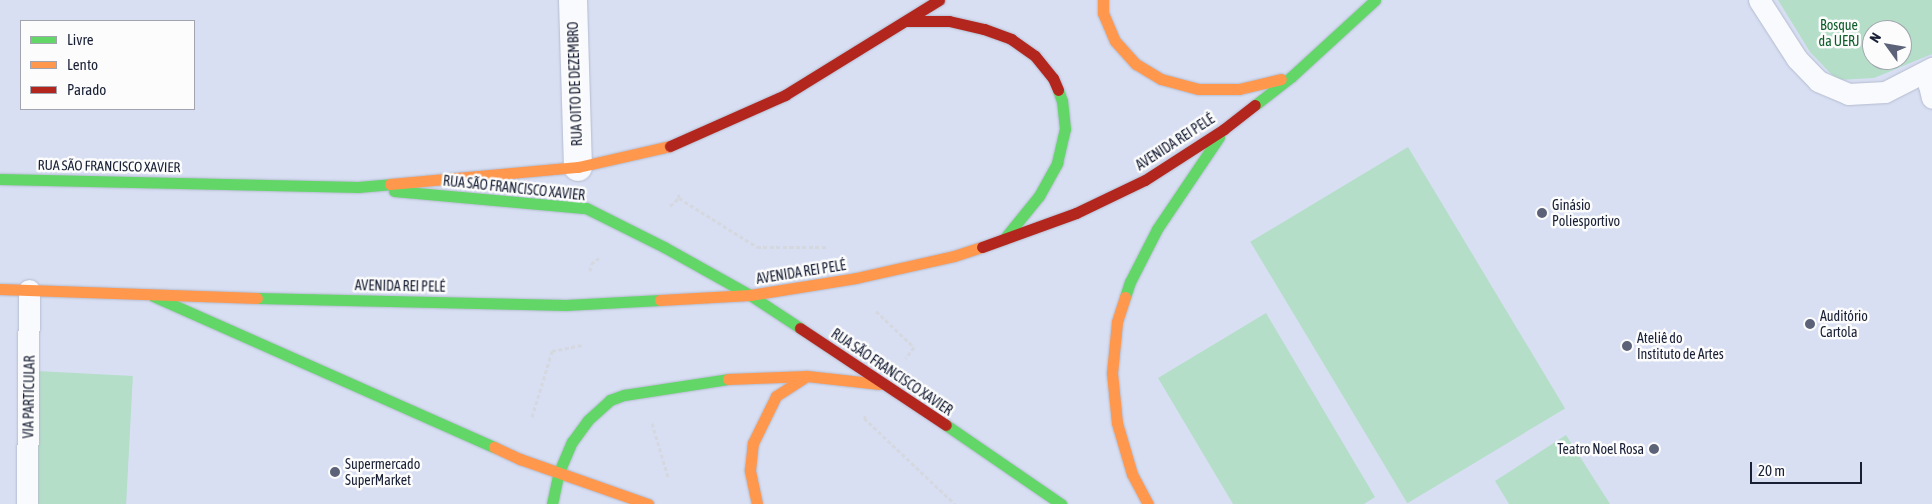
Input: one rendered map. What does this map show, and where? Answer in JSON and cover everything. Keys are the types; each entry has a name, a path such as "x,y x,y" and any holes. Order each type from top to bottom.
{"main road":[{"path":"358,187 578,167 664,149 694,138 785,94 939,0"},
{"path":"1103,0 1103,13 1115,41 1136,64 1161,79 1200,88 1239,89 1291,77"},
{"name":"AVENIDA REI PELÉ","path":"153,296 566,305 750,295 856,278 954,256 1004,240 1076,213 1145,180 1224,128 1291,77 1374,0"},
{"path":"907,21 950,21 984,29 1011,39 1035,56 1053,78 1062,101 1065,129 1057,163 1040,196 1004,240"},
{"path":"1148,504 1132,474 1117,423 1112,373 1118,322 1130,282 1157,229 1224,128"},
{"name":"RUA SÃO FRANCISCO XAVIER","path":"0,179 358,187 586,208 664,247 750,295 1061,504"},
{"path":"0,289 153,296 520,459 648,504"},
{"path":"552,504 559,472 572,442 588,420 610,400 642,391 722,379 807,376 888,386"},
{"path":"757,504 750,470 753,443 776,396 807,376"}],"street":[{"name":"RUA OITO DE DEZEMBRO","path":"573,0 578,167"}],"lane":[{"path":"1759,0 1797,59 1818,81 1848,94 1885,92 1932,68"},
{"path":"1932,79 1929,85 1932,98"},
{"name":"VIA PARTICULAR","path":"27,504 29,290"}],"path":[{"path":"678,192 679,198 757,247 832,246"},
{"path":"670,206 679,198"},
{"path":"589,276 591,264 599,258"},
{"path":"876,311 914,346 902,364"},
{"path":"532,417 552,351 582,345"},
{"path":"642,391 671,485"},
{"path":"864,418 955,504"}],"green space":[{"name":"Bosque da UERJ","path":"1778,0 1932,0 1932,54 1912,62 1912,20 1862,20 1862,70 1893,70 1874,78 1837,80 1810,52"},
{"path":"1408,147 1565,408 1407,503 1250,242"},
{"path":"1266,313 1375,497 1364,504 1233,504 1158,378"},
{"path":"37,371 133,376 126,504 30,504"},
{"path":"1566,435 1610,504 1509,504 1495,481"}],"traffic: fast":[{"path":"1255,105 1291,77 1375,0"},
{"path":"1004,239 1039,196 1057,163 1065,129 1062,101 1058,90"},
{"path":"1125,297 1130,282 1157,229 1219,137"},
{"path":"0,179 358,187 390,184"},
{"path":"394,191 586,208 664,247 750,295 800,328"},
{"path":"153,296 494,447"},
{"path":"257,298 566,305 660,300"},
{"path":"552,504 559,472 572,442 588,420 610,400 624,395 728,379"},
{"path":"946,425 1061,504"}],"traffic: slow":[{"path":"1103,0 1103,13 1115,41 1136,64 1161,79 1199,89 1239,89 1281,79"},
{"path":"390,184 578,167 670,146"},
{"path":"660,300 750,295 856,278 954,256 982,247"},
{"path":"0,289 257,298"},
{"path":"1125,297 1117,322 1112,373 1117,423 1132,474 1148,504"},
{"path":"728,379 807,376 880,384"},
{"path":"757,504 750,470 753,443 776,396 807,376"},
{"path":"494,447 520,459 648,504"}],"traffic: jam":[{"path":"670,146 785,95 939,0"},
{"path":"907,21 949,21 984,29 1011,39 1035,56 1053,78 1058,90"},
{"path":"982,247 1076,213 1145,180 1224,129 1255,105"},
{"path":"800,328 946,425"}],"place":[{"name":"Ginásio Poliesportivo","path":"1542,213"},
{"name":"Auditório Cartola","path":"1810,324"},
{"name":"Ateliê do Instituto de Artes","path":"1627,346"},
{"name":"Teatro Noel Rosa","path":"1654,449"},
{"name":"Supermercado SuperMarket","path":"335,472"}]}
